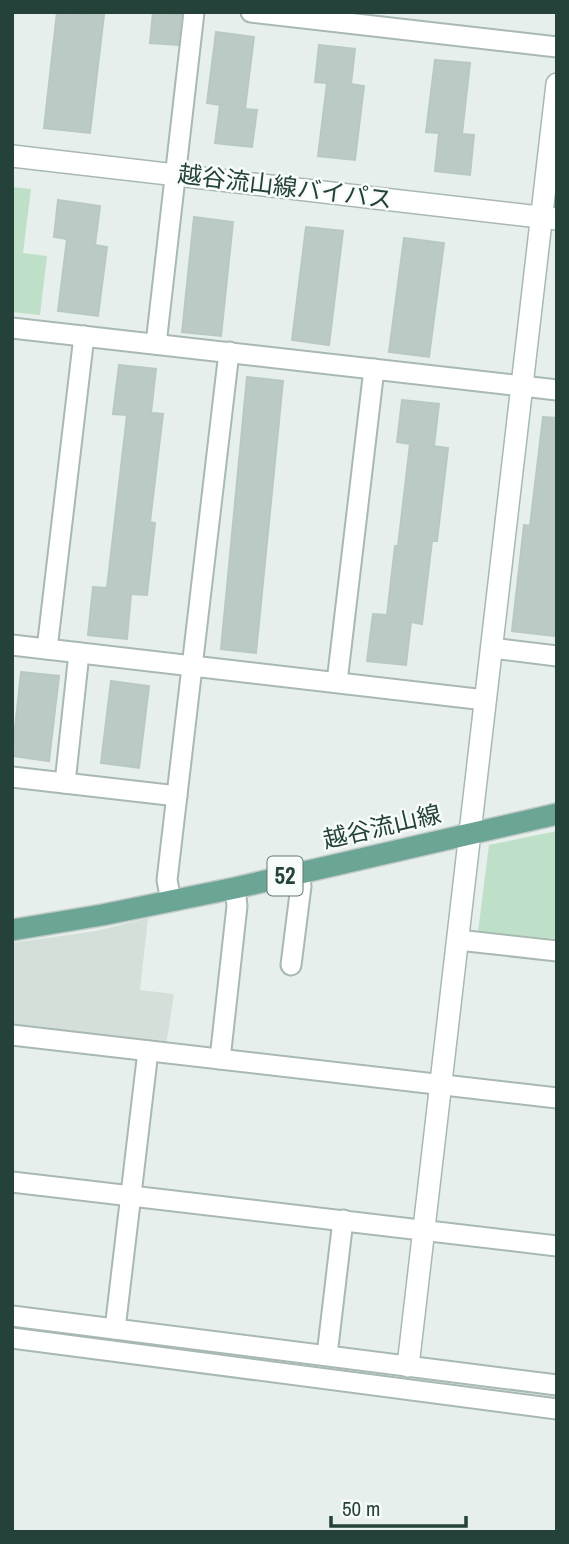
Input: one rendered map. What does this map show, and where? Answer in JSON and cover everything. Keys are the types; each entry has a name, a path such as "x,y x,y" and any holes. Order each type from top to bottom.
{"main road":[{"name":"越谷流山線","path":"12,930 234,888 557,814"}],"street":[{"path":"156,344 194,12"},
{"path":"263,13 415,22 557,47"},
{"path":"408,1366 522,386 549,218 557,84"},
{"name":"越谷流山線バイパス","path":"12,156 549,218"},
{"path":"12,328 557,390"},
{"path":"47,649 84,335"},
{"path":"171,901 167,880 229,352"},
{"path":"337,682 374,369"},
{"path":"12,645 485,700"},
{"path":"492,648 557,656"},
{"path":"65,783 79,653"},
{"path":"12,777 177,796"},
{"path":"291,965 301,886 298,873"},
{"path":"220,1059 237,906 234,888"},
{"path":"458,940 557,951"},
{"path":"12,1035 557,1098"},
{"path":"115,1329 148,1051"},
{"path":"12,1182 557,1246"},
{"path":"327,1355 343,1220"},
{"path":"12,1316 557,1385"},
{"path":"12,1338 557,1409"}],"shaded area":[{"path":"148,918 140,990 174,994 166,1046 12,1028 12,943 96,931"}],"green space":[{"path":"12,187 31,189 23,253 47,256 40,315 12,312"},
{"path":"557,831 557,939 478,932 489,845"}],"building":[{"path":"57,12 104,15 90,133 44,128"},
{"path":"153,12 181,15 178,45 150,43"},
{"path":"216,32 254,37 245,109 257,110 252,147 215,143 220,105 207,103"},
{"path":"319,45 355,49 351,84 364,86 355,160 318,156 327,83 315,82"},
{"path":"435,60 470,63 462,134 474,135 470,175 435,171 439,133 426,132"},
{"path":"58,200 100,206 95,245 107,247 98,316 58,311 67,239 54,237"},
{"path":"194,217 233,222 221,336 182,332"},
{"path":"306,227 343,231 329,345 292,340"},
{"path":"404,238 444,243 429,357 389,352"},
{"path":"119,365 156,369 151,413 163,414 150,522 155,523 147,595 131,594 127,639 88,635 93,587 107,588 127,415 113,414"},
{"path":"247,377 283,381 256,653 221,649"},
{"path":"402,400 439,404 434,446 448,448 437,541 432,541 422,624 411,622 406,665 367,661 373,614 387,615 395,546 398,546 410,444 397,442"},
{"path":"543,417 557,418 557,616 554,636 512,631 524,525 530,526"},
{"path":"21,672 59,676 49,761 12,756"},
{"path":"111,681 149,686 139,768 101,763"}]}
